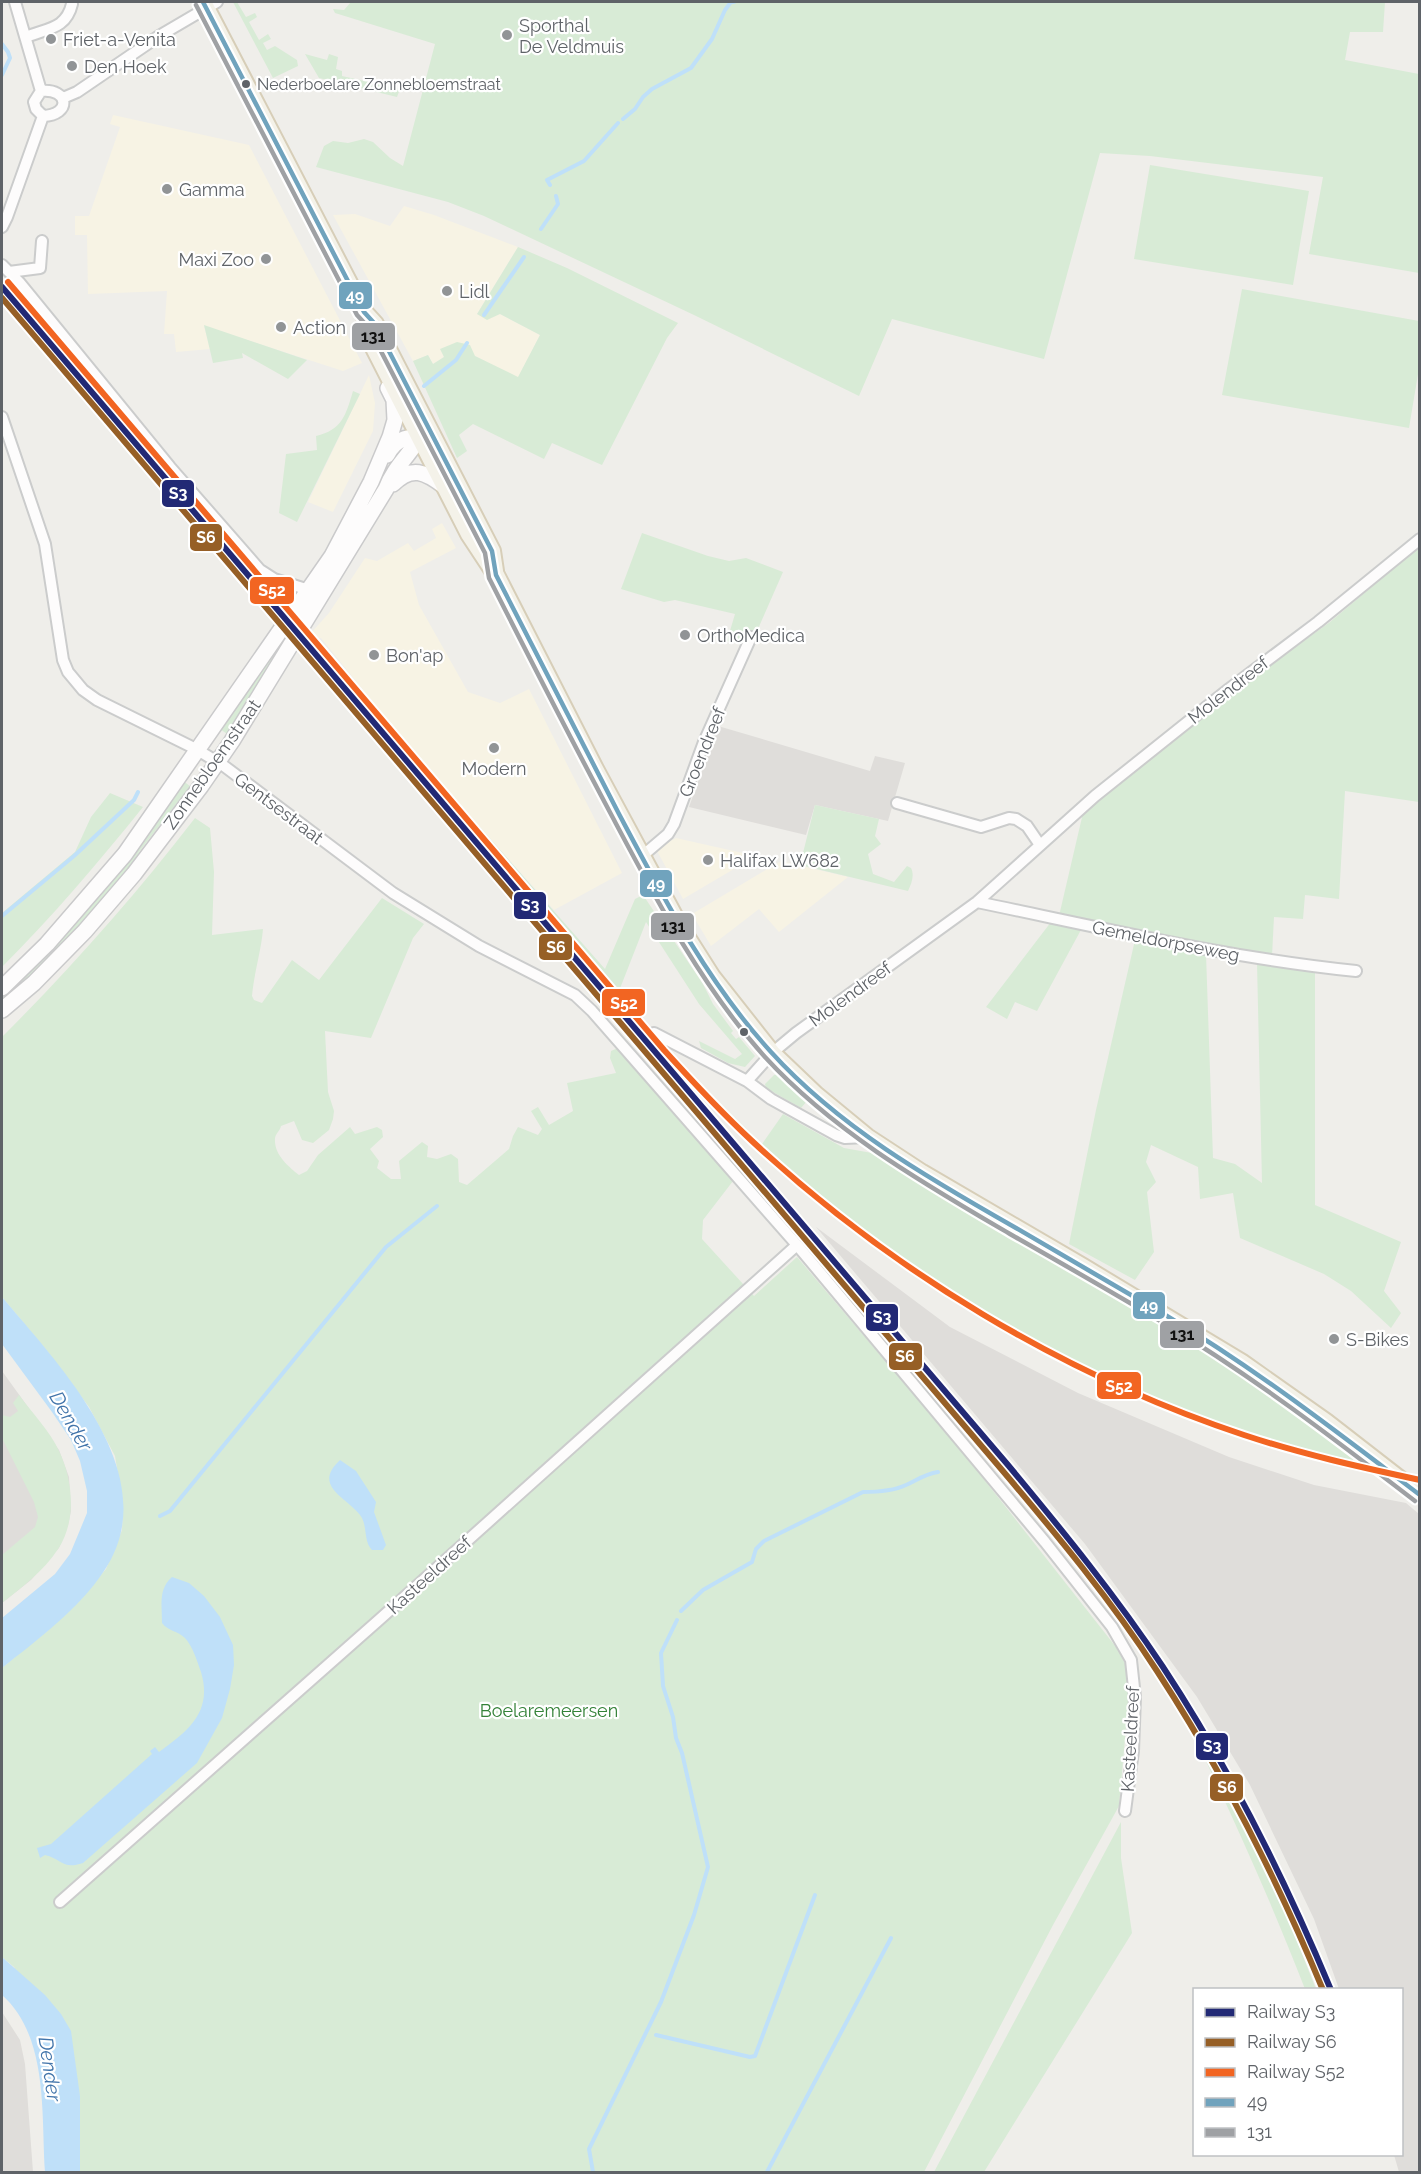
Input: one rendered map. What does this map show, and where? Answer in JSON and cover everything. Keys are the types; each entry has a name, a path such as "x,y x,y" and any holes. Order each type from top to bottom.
{"main road":[{"path":"209,4 364,312 371,342 371,353 394,400 395,420 378,467"},
{"path":"364,312 375,324 421,437 441,453 492,551 496,575"},
{"path":"371,342 444,486 480,554 496,575 641,857 679,925 712,977 772,1053 816,1095 867,1137 922,1173 1241,1362 1326,1422 1419,1495"},
{"path":"378,467 397,441 409,437 421,437"},
{"name":"Zonnebloemstraat","path":"2,1010 34,983 85,931 134,874 218,763 386,489 389,479 421,437"},
{"name":"Zonnebloemstraat","path":"2,988 46,944 112,869 145,826 196,749 332,556 378,467"},
{"path":"386,489 404,474 413,472 430,476 444,486"}],"street":[{"path":"15,2 41,91 34,102 36,109 43,116 52,116 62,109 63,98"},
{"path":"26,37 66,21 72,4"},
{"path":"63,98 77,92 209,4"},
{"path":"41,91 51,90 63,98"},
{"path":"2,227 43,116"},
{"path":"5,269 40,268 42,241"},
{"path":"5,269 170,467 260,570 274,579 309,590"},
{"name":"Gentsestraat","path":"2,417 45,544 63,660 68,672 83,690 97,700 196,749 393,893 479,946 576,995 592,1011"},
{"name":"Molendreef","path":"747,1081 772,1053 795,1033 977,902 1114,781 1229,689 1318,622 1419,539"},
{"name":"Groendreef","path":"641,857 668,834 674,824 704,742 751,637"},
{"path":"897,803 981,827 1009,818 1016,819 1028,826 1040,845"},
{"name":"Gemeldorpseweg","path":"977,902 1200,948 1356,971"},
{"name":"Kasteeldreef","path":"592,1011 797,1245 1045,1542 1112,1627 1131,1660 1135,1697 1133,1751 1125,1811"},
{"path":"654,1033 747,1081 771,1099 836,1135 845,1138 867,1137"},
{"name":"Kasteeldreef","path":"60,1902 797,1245"}],"shaded area":[{"path":"113,115 249,145 362,363 343,371 204,326 210,349 176,352 174,334 164,334 167,291 88,294 87,235 75,235 75,216 89,216 120,127 110,124"},
{"path":"404,206 518,247 477,314 500,314 540,335 518,378 475,356 441,349 444,357 433,364 428,355 413,361 333,215 355,214 390,226"},
{"path":"369,375 375,403 373,431 333,512 308,502"},
{"path":"442,523 456,548 410,572 419,605 468,692 500,703 529,689 622,873 554,910 479,826 475,828 321,638 316,639 310,634 329,613 365,558 377,561 408,543 414,551 436,538 432,529"},
{"path":"718,726 870,771 875,756 905,763 888,821 815,805 806,835 689,807"},
{"path":"676,838 756,856 683,899 656,849"},
{"path":"781,861 848,877 779,932 759,909 711,946 692,914"},
{"path":"816,1227 950,1327 1078,1393 1229,1457 1314,1485 1406,1503 1419,1514 1419,2172 1399,2172 1394,2156 1403,2156 1403,1988 1339,1988 1314,1919 1250,1785 1197,1697 1085,1544"},
{"path":"2,1371 59,1450 69,1477 71,1511 59,1548 31,1580 2,1603"},
{"path":"2,2012 20,2040 25,2064 33,2172 2,2172"}],"green space":[{"path":"233,2 237,2 246,17 255,13 257,17 249,22 259,40 268,34 271,39 263,43 267,50 275,46 297,60 298,66 273,78"},
{"path":"351,2 1385,2 1383,32 1350,32 1345,60 1419,74 1419,273 1309,254 1323,177 1150,156 1100,153 1044,359 892,319 859,396 484,216 448,202 316,167 324,146 333,141 348,143 364,139 373,142 390,158 403,166 435,44 335,13 333,9 344,10"},
{"path":"305,54 327,60 329,54 338,57 336,69 342,71 342,76 400,89 397,97 319,78"},
{"path":"1150,165 1309,191 1293,285 1134,259"},
{"path":"518,247 567,268 678,323 667,338 602,465 552,443 544,459 473,424 459,435 467,451 457,458 413,361 428,355 433,364 444,357 440,349 457,342 470,345 475,356 518,377 540,335 500,314 487,320 477,314"},
{"path":"1242,289 1419,321 1419,368 1409,428 1222,395"},
{"path":"204,325 307,360 288,379 242,353 243,358 213,363"},
{"path":"353,391 360,394 297,522 279,513 286,454 317,450 316,436 332,430 342,420"},
{"path":"642,533 708,556 729,561 746,558 783,572 750,647 727,641 735,614 675,600 664,602 621,589"},
{"path":"1419,547 1419,802 1345,791 1339,899 1305,895 1303,919 1274,917 1272,956 1059,916 1083,813 1269,666 1330,622"},
{"path":"318,587 230,736 220,729"},
{"path":"179,778 190,786 139,852 126,877 71,940 2,1003 2,997 19,981"},
{"path":"110,793 143,807 39,929 2,967 2,913 75,852 91,817"},
{"path":"815,805 879,819 875,836 881,844 868,854 873,874 894,882 907,866 911,868 913,874 908,891 800,865"},
{"name":"Boelaremeersen","path":"195,818 210,828 214,872 212,935 263,929 253,987 254,1000 262,1003 292,960 319,980 382,898 424,924 413,938 371,1038 325,1031 328,1092 334,1111 333,1119 329,1130 313,1143 302,1140 294,1121 281,1126 275,1137 275,1145 283,1160 291,1168 299,1175 307,1171 318,1155 350,1127 355,1134 377,1127 382,1130 383,1137 370,1149 379,1161 377,1168 391,1179 401,1179 399,1161 422,1142 428,1146 427,1157 437,1159 451,1154 458,1159 459,1182 467,1185 509,1149 518,1127 538,1135 542,1129 531,1111 538,1107 549,1125 573,1111 567,1083 616,1073 610,1058 611,1051 618,1048 733,1181 703,1220 702,1239 754,1296 797,1257 960,1449 1116,1647 1128,1669 1129,1693 1119,1806 1053,1925 924,2172 80,2172 80,2096 14,1967 2,1957 2,1668 66,1614 106,1569 122,1530 123,1505 115,1456 89,1407 2,1297 2,1037 102,931"},
{"path":"479,826 605,969 635,899 643,895 733,1031 731,1033 736,1039 739,1037 755,1056 745,1067 728,1063 701,1048 699,1041 735,1059 742,1054 699,1004 646,922 619,991 624,1005 475,828"},
{"path":"1051,922 1082,928 1037,1011 1015,1002 1007,1019 986,1007"},
{"path":"1135,940 1206,954 1213,1158 1235,1164 1262,1183 1257,963 1315,970 1315,1205 1401,1242 1384,1291 1401,1313 1391,1328 1351,1291 1324,1274 1240,1238 1233,1193 1200,1199 1198,1167 1151,1145 1146,1162 1156,1182 1147,1192 1154,1252 1135,1280 1069,1244 1096,1110"},
{"path":"778,1074 807,1101 801,1108 766,1088 765,1084"},
{"path":"722,1105 762,1144 783,1114 844,1148 872,1153 1227,1365 1380,1474 1333,1463 1265,1442 1183,1413 1064,1361 988,1320 921,1276 784,1172 716,1109"},
{"path":"19,1395 46,1429 64,1462 70,1487 70,1513 64,1538 52,1557 32,1578 2,1603 2,1555 35,1527 38,1517 34,1502 2,1438 2,1415 10,1417 18,1411 13,1403"},
{"path":"1202,1753 1211,1764 1247,1827 1282,1904 1316,1988 1305,1988"},
{"path":"1121,1822 1121,1858 1132,1933 984,2172 934,2172"}],"water":[{"name":"Dender","path":"2,1297 51,1355 98,1424 115,1460 123,1498 120,1535 104,1571 70,1611 2,1668 2,1618 55,1574 70,1554 87,1513 87,1491 80,1461 71,1440 2,1344"},
{"path":"340,1460 356,1471 376,1502 374,1512 386,1545 383,1550 372,1550 367,1542 364,1523 360,1515 340,1497 330,1484 329,1477 332,1469"},
{"path":"172,1577 189,1583 204,1596 220,1617 233,1645 234,1665 222,1718 197,1763 83,1863 66,1865 45,1855 40,1858 37,1848 51,1844 152,1754 150,1751 155,1747 159,1752 179,1736 188,1728 201,1709 204,1686 193,1650 185,1638 162,1623 163,1592"},
{"name":"Dender","path":"2,1957 45,1995 61,2014 71,2031 80,2096 80,2172 45,2172 40,2078 28,2032 17,2012 2,1995"}],"waterway":[{"path":"623,119 652,89 691,68 712,39 725,10 731,2 734,2"},
{"path":"2,44 10,58 2,75"},
{"path":"550,185 547,180 584,161 618,123"},
{"path":"541,229 558,204 556,196"},
{"path":"484,315 524,257"},
{"path":"424,386 456,360 467,343"},
{"path":"2,916 74,856 134,800 138,792"},
{"path":"160,1516 170,1511 386,1247 437,1206"},
{"path":"681,1611 703,1590 752,1562 756,1549 764,1541 863,1492 896,1489 938,1472"},
{"path":"593,2172 589,2149 661,2002 694,1915 708,1867 682,1753 663,1686 661,1653 677,1620"},
{"path":"656,2035 750,2057 755,2056 815,1895"},
{"path":"767,2172 891,1938"}],"rail line":[{"name":"S52","path":"8,282 664,1050 740,1130 806,1188 862,1233 921,1275 1046,1350 1110,1382 1177,1410 1265,1442 1420,1480"},
{"name":"S3","path":"2,287 1008,1465 1088,1564 1163,1667 1211,1745 1275,1865 1330,1988"},
{"name":"S6","path":"2,298 1002,1470 1083,1568 1139,1645 1204,1748 1268,1867 1322,1988"}],"transit line":[{"name":"49","path":"203,2 364,312 375,324 492,551 496,575 636,845 706,968 748,1025 797,1079 855,1127 886,1149 950,1190 1200,1336 1296,1402 1420,1495"},
{"name":"131","path":"196,5 357,315 369,328 485,553 489,578 566,729 664,912 701,973 742,1030 792,1084 850,1133 912,1175 1228,1363 1415,1501"}],"place":[{"name":"Sporthal De Veldmuis","path":"507,35"},
{"name":"Friet-a-Venita","path":"51,39"},
{"name":"Den Hoek","path":"72,66"},
{"name":"Nederboelare Zonnebloemstraat","path":"246,84"},
{"name":"Gamma","path":"167,189"},
{"name":"Maxi Zoo","path":"266,259"},
{"name":"Lidl","path":"447,291"},
{"name":"Action","path":"281,327"},
{"name":"OrthoMedica","path":"685,635"},
{"name":"Bon'ap","path":"374,655"},
{"name":"Modern","path":"494,748"},
{"name":"Halifax LW682","path":"708,860"},
{"name":"S-Bikes","path":"1334,1339"}]}
